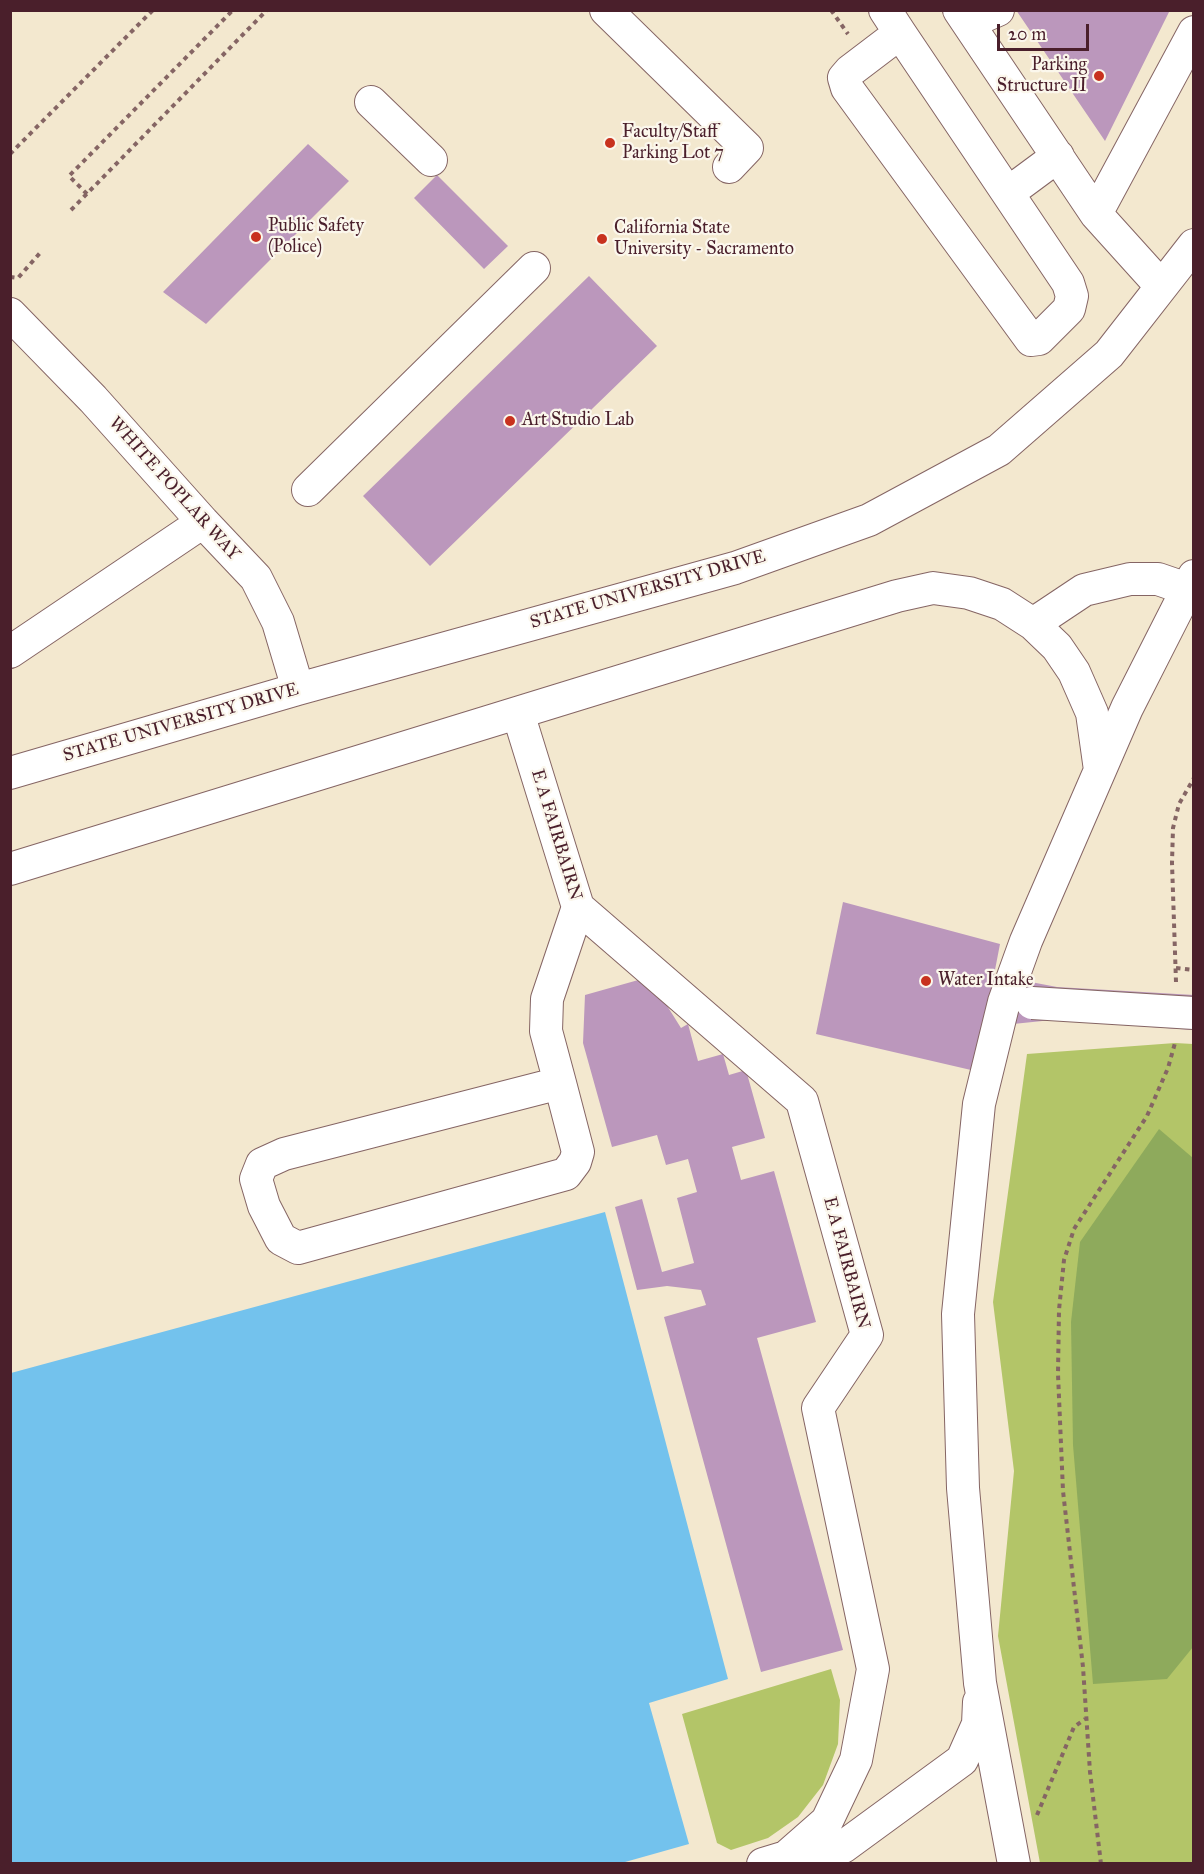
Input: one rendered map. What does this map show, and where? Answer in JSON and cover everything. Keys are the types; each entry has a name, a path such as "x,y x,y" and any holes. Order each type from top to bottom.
{"street":[{"path":"606,10 747,148 729,167"},
{"path":"998,10 963,17 1096,214 1161,286"},
{"path":"892,22 1068,283 1072,296 1069,309 1039,339 1031,340 847,88 844,78 892,22"},
{"path":"1096,214 1194,32"},
{"path":"371,102 431,159"},
{"path":"1008,194 1058,156"},
{"name":"STATE UNIVERSITY DRIVE","path":"10,773 298,688 735,568 868,520 999,450 1109,354 1194,245"},
{"path":"308,490 534,268"},
{"name":"WHITE POPLAR WAY","path":"10,314 93,399 256,578 278,622 298,688"},
{"path":"10,652 203,522"},
{"path":"1014,1863 981,1683 963,1488 958,1314 979,1104 1018,1003 1026,941 1127,708 1190,583 1158,579 1130,579 1084,590 1033,624"},
{"path":"10,869 897,596 933,588 969,593 1002,604 1033,624 1057,647 1074,672 1092,714 1100,771"},
{"name":"E A FAIRBAIRN","path":"518,713 578,908 802,1101 867,1335 818,1408 873,1669 856,1760 827,1821 775,1860"},
{"path":"560,1083 284,1154 262,1164 256,1179 264,1206 281,1239 298,1248 566,1174 578,1152 560,1083 546,1031 547,999 578,908"},
{"path":"1018,1003 1182,1012"},
{"path":"775,1860 843,1847 962,1760 978,1724 981,1683"}],"path":[{"path":"10,154 153,10"},
{"path":"87,194 69,176 233,10"},
{"path":"71,210 267,10"},
{"path":"10,278 18,278 40,253"},
{"path":"1101,1863 1090,1772 1083,1667 1064,1491 1058,1330 1064,1260 1074,1230 1147,1116 1168,1068 1182,1012 1176,968 1173,828 1179,804 1194,778"},
{"path":"1176,968 1194,970"},
{"path":"1034,1821 1074,1727 1086,1718"}],"green space":[{"path":"1175,1043 1193,1044 1193,1863 1040,1863 998,1636 1014,1471 993,1302 1027,1054"},
{"path":"1159,1129 1193,1158 1193,1647 1167,1679 1093,1684 1073,1445 1071,1322 1080,1242"},
{"path":"831,1669 840,1700 838,1744 823,1785 798,1817 768,1838 731,1850 717,1843 682,1714"}],"water":[{"path":"605,1212 728,1679 649,1703 689,1844 618,1864 11,1863 11,1373"}],"building":[{"name":"Parking Structure II","path":"1016,10 1170,10 1105,141"},
{"name":"Public Safety (Police)","path":"308,144 349,181 206,324 163,292"},
{"path":"437,175 508,246 484,269 414,198"},
{"name":"Art Studio Lab","path":"589,276 657,346 430,566 363,496"},
{"name":"Water Intake","path":"843,902 1000,944 994,975 1057,987 1194,995 1194,1030 1052,1020 984,1027 971,1070 816,1034"},
{"path":"649,977 681,1028 688,1024 698,1061 723,1054 729,1075 746,1070 765,1138 732,1147 741,1180 774,1171 816,1322 757,1338 843,1650 761,1672 664,1317 706,1305 701,1290 667,1286 637,1290 615,1207 642,1199 662,1272 694,1263 677,1198 697,1192 688,1159 666,1165 657,1135 612,1147 583,1043 585,995"}],"place":[{"name":"Parking Structure II","path":"1099,76"},
{"name":"Faculty/Staff Parking Lot 7","path":"610,143"},
{"name":"Public Safety (Police)","path":"256,237"},
{"name":"California State University - Sacramento","path":"602,239"},
{"name":"Art Studio Lab","path":"510,421"},
{"name":"Water Intake","path":"926,981"}]}
